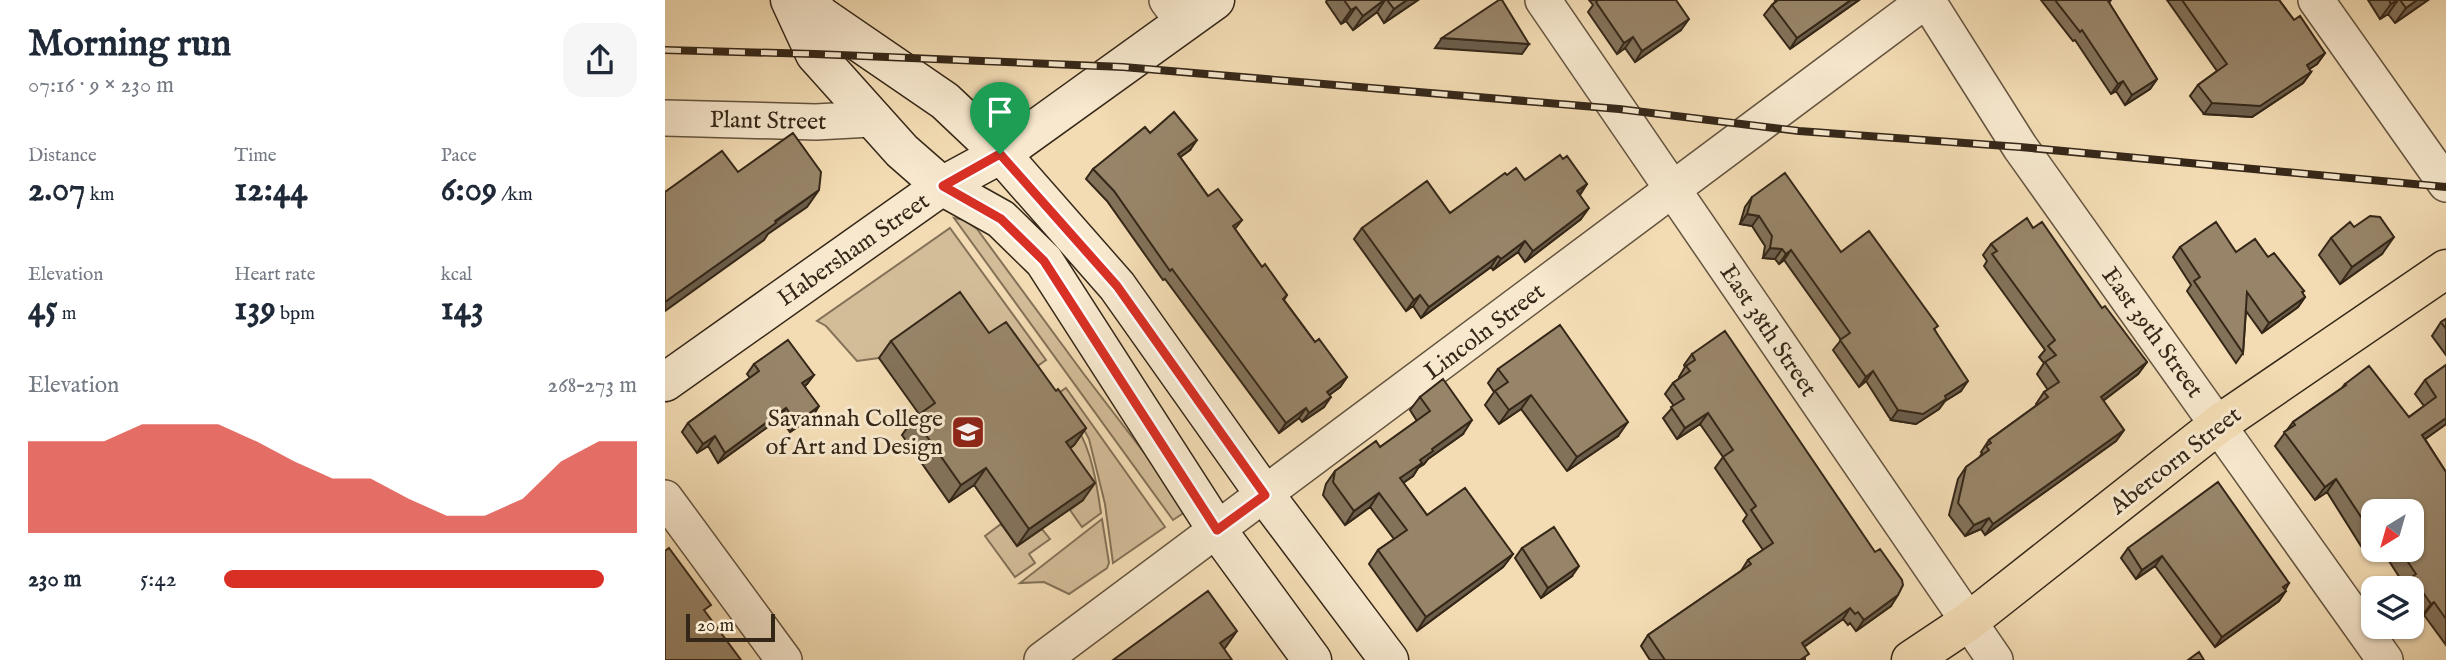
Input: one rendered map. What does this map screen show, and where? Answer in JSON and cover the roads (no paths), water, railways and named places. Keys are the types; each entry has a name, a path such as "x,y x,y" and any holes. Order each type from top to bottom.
{"main road":[{"path":"790,0 815,54 902,151 943,186 1001,219 1044,261 1217,530 1312,660"},
{"path":"807,0 821,16 945,101 1000,154 1117,286 1265,495 1388,660"},
{"name":"Habersham Street","path":"665,382 943,186 1000,154 1176,11 1215,0"},
{"name":"Abercorn Street","path":"1911,660 1968,622 2219,424 2446,269"}],"street":[{"name":"East 38th Street","path":"1543,0 1995,660"},
{"name":"Lincoln Street","path":"1042,660 1927,0"},
{"name":"East 39th Street","path":"1927,0 2021,147 2385,660"},
{"path":"2316,0 2446,184"},
{"name":"Plant Street","path":"665,118 816,122 871,119"},
{"path":"665,498 784,660"}],"railway":[{"path":"665,50 1123,67 1619,109 1799,131 2020,147 2446,187"}],"place":[{"name":"Savannah College of Art and Design","path":"968,432"}]}
